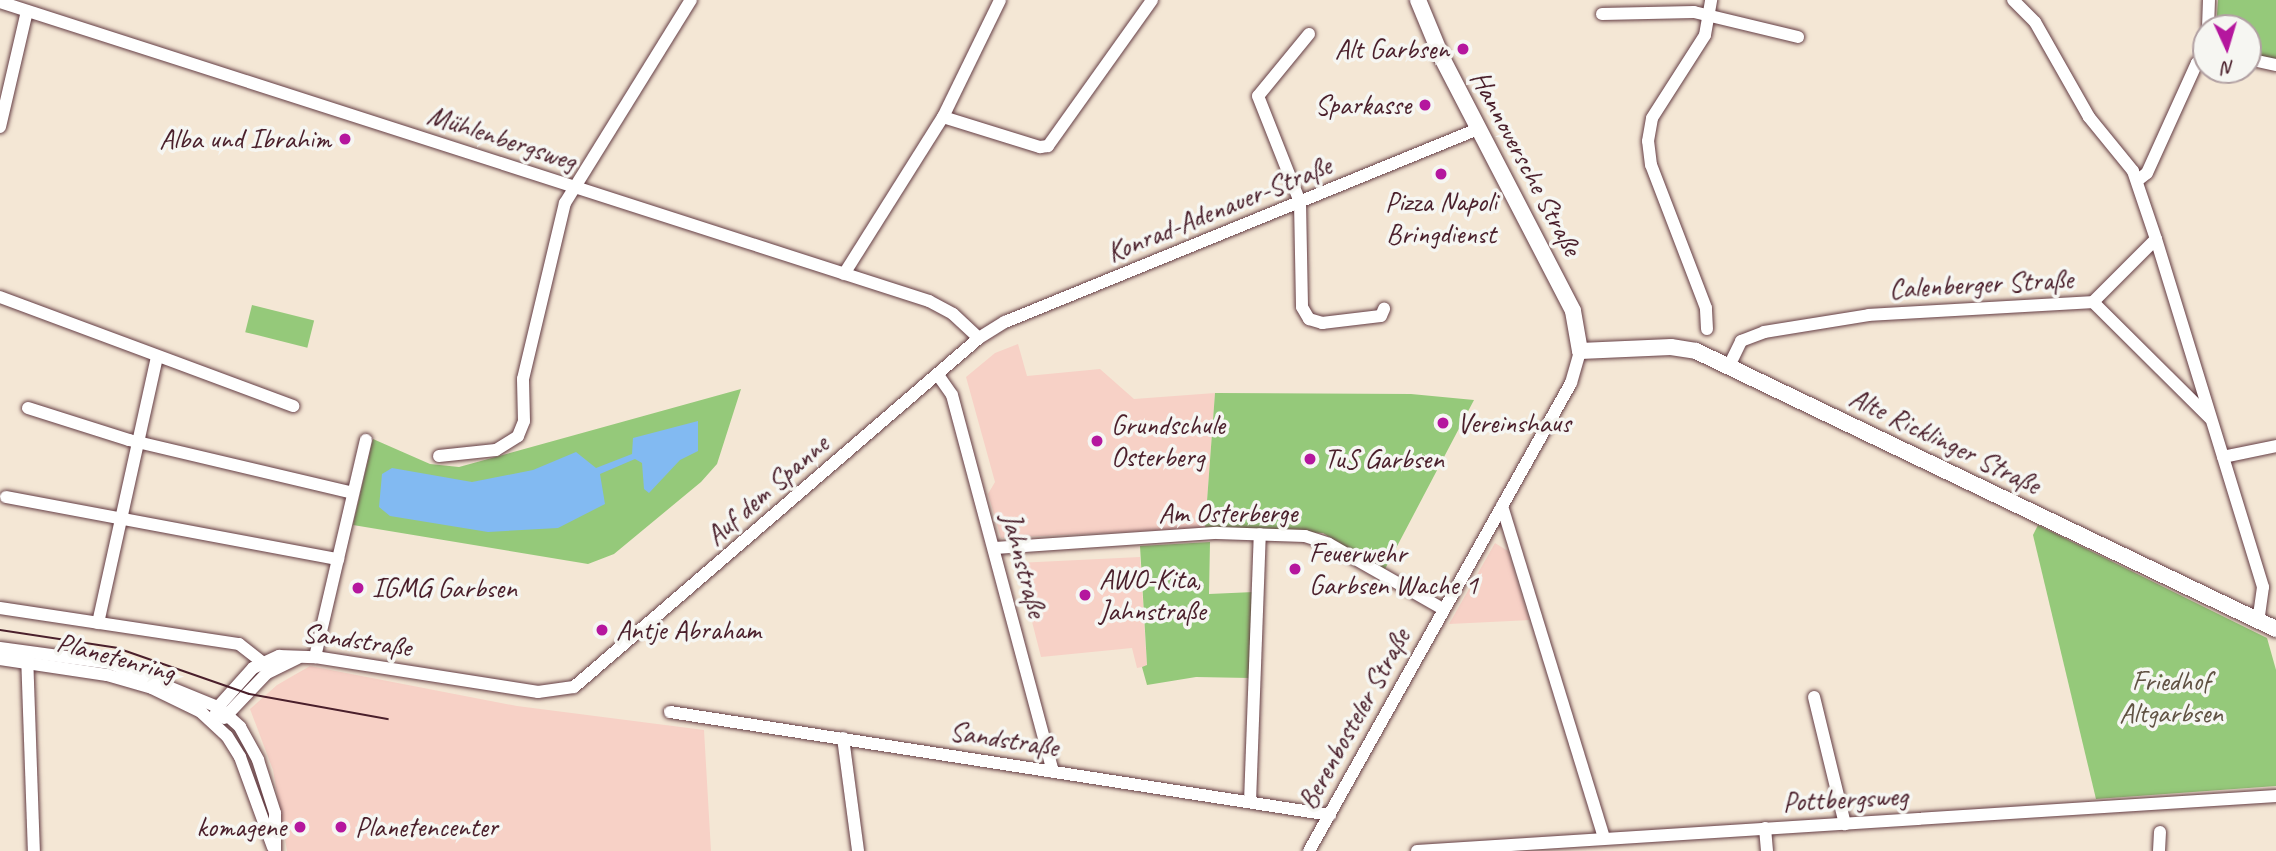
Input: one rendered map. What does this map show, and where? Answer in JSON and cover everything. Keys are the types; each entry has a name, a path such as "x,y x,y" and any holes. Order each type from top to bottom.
{"main road":[{"name":"Hannoversche Straße","path":"1418,0 1478,129 1573,311 1580,351"},
{"name":"Alte Ricklinger Straße","path":"1580,351 1683,347 1729,366 2276,629"}],"street":[{"path":"439,456 496,450 513,441 522,428 523,379 565,203 691,0"},
{"path":"844,274 943,117 1000,0"},
{"path":"943,117 1040,147 1048,145 1152,0"},
{"path":"1707,329 1706,307 1651,165 1648,141 1652,118 1704,36 1712,16 1711,0"},
{"path":"2013,0 2035,22 2089,117 2138,180 2263,587 2258,621"},
{"name":"Mühlenbergsweg","path":"0,2 945,308 979,338"},
{"path":"0,127 27,11"},
{"path":"1601,14 1712,16 1798,37"},
{"path":"1309,34 1258,96 1300,202 1304,314 1322,323 1381,316 1384,309"},
{"path":"2138,180 2147,173 2192,74"},
{"name":"Konrad-Adenauer-Straße","path":"979,338 1005,322 1478,129"},
{"name":"Calenberger Straße","path":"1729,366 1741,341 1777,330 1869,315 2093,302 2156,239"},
{"path":"0,297 293,406"},
{"path":"2093,302 2211,419"},
{"name":"Auf dem Spanne","path":"587,679 979,338"},
{"name":"Berenbosteler Straße","path":"1310,851 1574,376 1580,351"},
{"path":"99,623 158,356"},
{"name":"Jahnstraße","path":"938,374 952,395 1053,772"},
{"path":"28,408 139,441 353,493"},
{"path":"315,657 366,440"},
{"path":"2223,457 2276,446"},
{"path":"6,497 338,559"},
{"path":"1502,506 1604,838"},
{"path":"1250,802 1260,534"},
{"name":"Am Osterberge","path":"995,548 1260,534 1321,540 1443,609"},
{"name":"Sandstraße","path":"0,608 239,644 262,662 301,656 315,657 548,693 566,691 587,679"},
{"name":"Planetenring","path":"0,648 141,684 186,702 214,722 240,757 275,851"},
{"path":"27,655 34,851"},
{"name":"Planetenring","path":"0,659 27,655 110,663 218,707 230,716 247,737 263,772 276,822 275,851"},
{"path":"214,722 230,716 267,673 301,656"},
{"path":"214,722 218,707 262,662"},
{"path":"1814,697 1845,824"},
{"name":"Sandstraße","path":"670,712 1330,815"},
{"path":"842,738 858,851"},
{"name":"Pottbergsweg","path":"1417,851 2276,796"},
{"path":"1765,828 1767,851"},
{"path":"2159,851 2160,832"}],"shaded area":[{"name":"Grundschule Osterberg","path":"1018,344 1027,376 1100,369 1134,399 1215,393 1205,528 1001,538 988,494 995,482 966,377 995,353"},
{"path":"1495,543 1508,551 1529,620 1449,624"},
{"name":"AWO-Kita, Jahnstraße","path":"1140,557 1147,666 1137,668 1132,648 1041,657 1017,563"},
{"path":"310,666 517,706 704,730 711,851 287,851 273,770 250,709 277,685"}],"green space":[{"path":"2218,0 2276,0 2276,61 2262,58 2262,14 2217,14"},
{"path":"252,305 314,320 307,348 245,332"},
{"path":"741,389 717,464 701,482 614,554 588,564 353,525 373,439 430,464 459,467"},
{"name":"TuS Garbsen","path":"1215,393 1411,394 1474,400 1384,571 1323,533 1205,528"},
{"name":"Friedhof Altgarbsen","path":"2038,525 2267,638 2276,670 2276,786 2096,799 2033,535"},
{"path":"1210,542 1209,594 1254,592 1250,678 1196,677 1147,685 1142,667 1147,665 1140,546"}],"water":[{"path":"698,421 698,451 680,460 649,493 644,489 642,463 635,459 600,474 605,504 558,528 488,532 390,516 379,507 382,474 392,468 472,482 533,470 576,452 596,468 632,454 633,438"}],"tram line":[{"path":"0,630 117,648 249,694 388,719"}],"place":[{"name":"Alt Garbsen","path":"1463,49"},
{"name":"Sparkasse","path":"1425,105"},
{"name":"Alba und Ibrahim","path":"345,139"},
{"name":"Pizza Napoli Bringdienst","path":"1441,174"},
{"name":"Vereinshaus","path":"1443,423"},
{"name":"Grundschule Osterberg","path":"1097,441"},
{"name":"TuS Garbsen","path":"1310,459"},
{"name":"Feuerwehr Garbsen Wache 1","path":"1295,569"},
{"name":"IGMG Garbsen","path":"358,588"},
{"name":"AWO-Kita, Jahnstraße","path":"1085,595"},
{"name":"Antje Abraham","path":"602,630"},
{"name":"komagene","path":"300,827"},
{"name":"Planetencenter","path":"341,827"}]}
